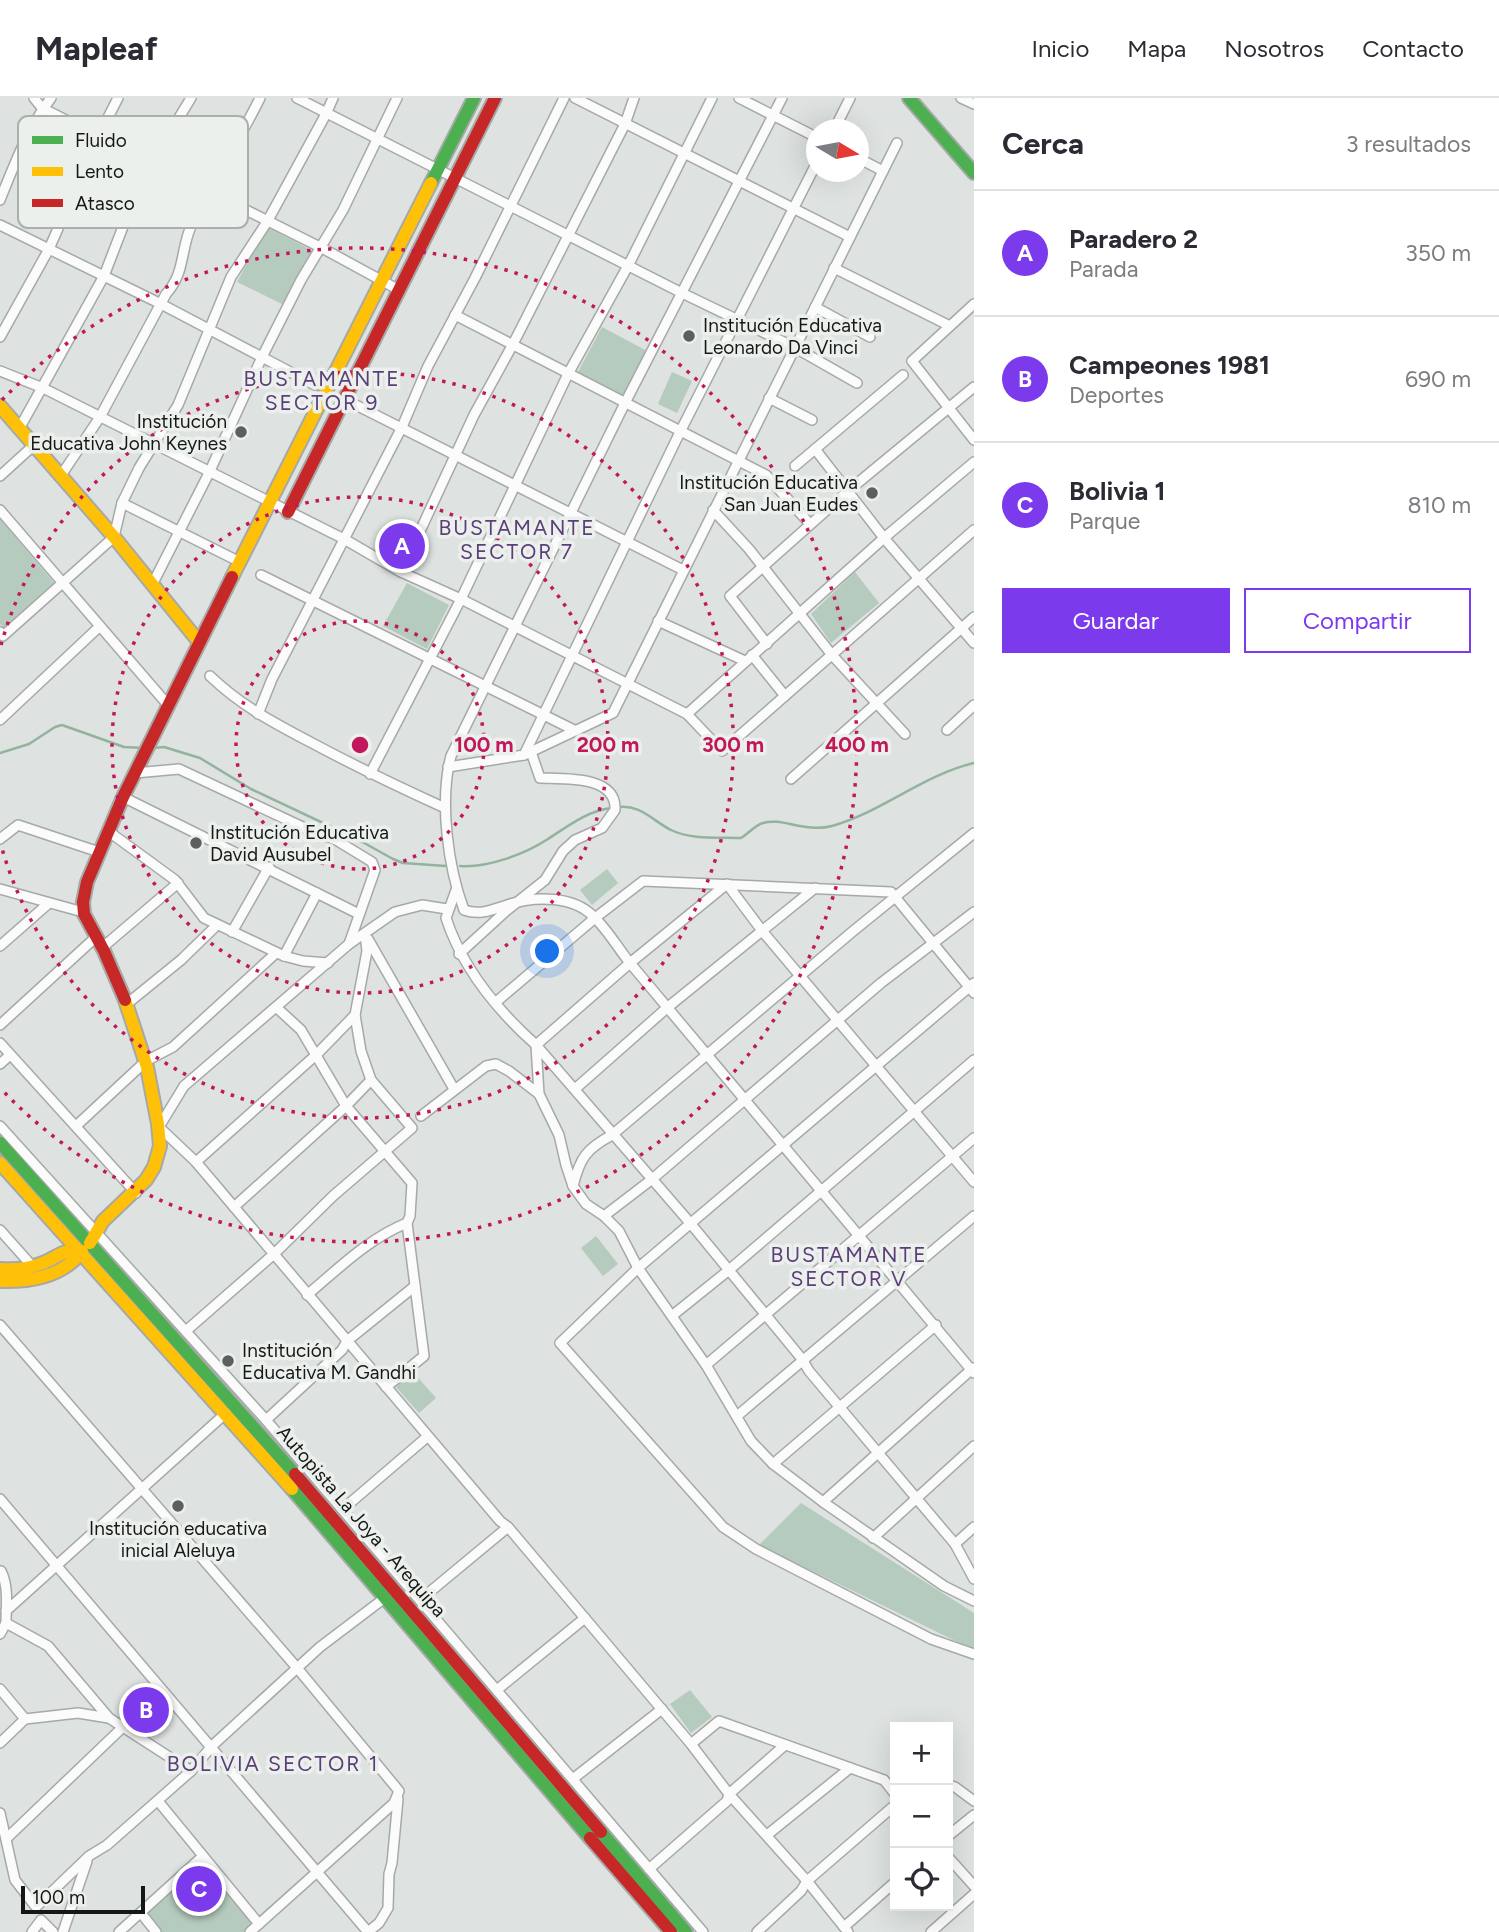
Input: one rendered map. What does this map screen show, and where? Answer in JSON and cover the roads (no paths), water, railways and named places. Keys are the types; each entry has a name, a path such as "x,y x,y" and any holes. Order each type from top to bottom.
{"main road":[{"path":"0,1281 23,1281 49,1275 77,1261 145,1182 159,1152 159,1127 146,1061 128,1003 83,912 83,896 108,831 168,705 474,98"},
{"path":"288,512 495,98"},
{"path":"909,98 974,173"},
{"path":"0,406 114,537 199,642"},
{"name":"Autopista La Joya - Arequipa","path":"0,1143 92,1241 257,1429 686,1932"},
{"name":"Autopista La Joya - Arequipa","path":"0,1163 92,1241 226,1413 671,1932"},
{"path":"0,1269 13,1270 47,1264 67,1249 92,1241"}],"street":[{"path":"34,98 43,108 60,116"},
{"path":"39,116 51,98"},
{"path":"109,116 118,98"},
{"path":"180,116 191,98"},
{"path":"248,121 260,98"},
{"path":"297,98 738,318 857,383"},
{"path":"1,636 114,537 122,503 139,468 178,405 231,277 267,222 333,98"},
{"path":"152,585 209,473 262,356 301,280 322,248 397,98"},
{"path":"257,714 272,679 564,98"},
{"path":"575,98 850,237"},
{"path":"401,572 474,415 625,124 634,98"},
{"path":"370,774 461,599 569,374 629,264 712,98"},
{"path":"739,98 806,131"},
{"path":"782,98 625,402 572,514 450,756 445,808 456,889 464,910 477,914 522,900 545,898 582,908 596,918 630,963 859,1234 896,1282 973,1370 823,1502"},
{"path":"840,119 850,98"},
{"path":"961,98 974,104"},
{"path":"448,767 528,753 613,713 897,143"},
{"path":"0,200 18,156"},
{"path":"869,163 883,170"},
{"path":"459,954 545,880 575,840 602,828 615,807 613,797 603,786 576,780 540,778 528,753 570,655 808,182"},
{"path":"248,212 322,248 398,290"},
{"path":"0,225 161,304 315,385"},
{"path":"0,337 58,228"},
{"path":"19,429 104,276 122,228"},
{"path":"60,477 100,417 181,271 183,248 191,228"},
{"path":"834,268 950,326"},
{"path":"974,304 912,361 974,440"},
{"path":"815,307 870,337"},
{"path":"455,315 766,475 810,524"},
{"path":"0,371 43,388 344,539 401,572 461,599 687,714 722,751 974,530"},
{"path":"795,466 903,375"},
{"path":"767,644 730,596 848,491 974,387"},
{"path":"769,398 812,420"},
{"path":"346,400 683,570"},
{"path":"0,476 33,446"},
{"path":"815,449 884,538 974,643"},
{"path":"687,714 884,538 974,462"},
{"path":"122,503 240,562"},
{"path":"0,510 168,705"},
{"path":"713,510 762,566 832,655 905,734"},
{"path":"261,575 574,730"},
{"path":"791,779 974,617"},
{"path":"657,621 749,658 786,695"},
{"path":"0,720 99,627"},
{"path":"210,676 257,714 370,774 445,808"},
{"path":"947,730 974,705"},
{"path":"135,773 178,769 336,840 372,862 375,870 349,944"},
{"path":"124,797 359,914"},
{"path":"1,836 18,825 99,852"},
{"path":"108,831 178,883 204,918 280,955 303,961 328,963"},
{"path":"573,1186 581,1160 589,1149 612,1135 800,975 974,833"},
{"path":"232,932 269,867"},
{"path":"496,1002 643,881 891,892 972,988 638,1268 560,1343 723,1527 756,1549 931,1639 974,1654"},
{"path":"0,1025 99,942 178,883"},
{"path":"727,884 764,932 974,1182"},
{"path":"536,1045 630,963 727,884"},
{"path":"575,1089 668,1007 764,932 815,888"},
{"path":"0,889 83,912"},
{"path":"456,889 446,918 459,954 513,1024 536,1045 691,1224 809,1371 955,1544 974,1579"},
{"path":"76,1126 146,1061 173,1047 280,955 317,893"},
{"path":"0,946 49,903"},
{"path":"447,909 422,905 395,912 349,944 184,1086 159,1127 196,1162 427,1437 508,1527 691,1744 729,1794 768,1835 846,1930 890,1887"},
{"path":"604,1216 651,1180 881,983 974,912"},
{"path":"128,1003 181,960 217,925"},
{"path":"187,1331 274,1254 333,1196 412,1128 371,1080 361,1051 355,1015 367,951 365,934"},
{"path":"365,934 454,1089"},
{"path":"276,1007 301,1030 346,1106 412,1183 410,1216 407,1223 424,1356 386,1387"},
{"path":"196,1162 316,1055 355,1015"},
{"path":"0,1043 136,1193"},
{"path":"536,1045 539,1094 559,1135 573,1186 586,1204 604,1216 619,1231 638,1268 706,1365 751,1441 773,1464 873,1538 944,1586 974,1601"},
{"path":"0,1064 10,1055"},
{"path":"673,1315 974,1060"},
{"path":"421,1116 486,1066 496,1064 539,1094"},
{"path":"234,1207 371,1080"},
{"path":"0,1126 92,1241 187,1331 266,1420 703,1932"},
{"path":"706,1365 974,1138"},
{"path":"737,1416 974,1216"},
{"path":"307,1295 370,1244 390,1230 407,1223"},
{"path":"0,1230 33,1267"},
{"path":"266,1420 342,1350 347,1341 415,1286"},
{"path":"0,1325 298,1669 399,1791 389,1874 388,1908 379,1923 368,1932 0,1499"},
{"path":"773,1464 936,1325"},
{"path":"6,1611 226,1413"},
{"path":"343,1509 427,1437"},
{"path":"873,1538 974,1447"},
{"path":"420,1600 508,1527"},
{"path":"955,1544 974,1527"},
{"path":"0,1634 6,1623 6,1580 1,1571"},
{"path":"0,1813 15,1880 36,1907 89,1856 107,1845 191,1771 212,1746 320,1647 386,1597"},
{"path":"498,1689 585,1618"},
{"path":"6,1623 48,1646 108,1718"},
{"path":"0,1689 25,1719"},
{"path":"574,1779 662,1709"},
{"path":"0,1743 25,1719 78,1713 108,1718 124,1726 191,1771"},
{"path":"691,1744 719,1721 884,1780 890,1788"},
{"path":"7,1838 124,1726"},
{"path":"649,1869 727,1801 729,1794 785,1745"},
{"path":"768,1835 850,1768"},
{"path":"953,1788 974,1801"},
{"path":"250,1932 398,1797"},
{"path":"158,1801 259,1924"},
{"path":"757,1932 801,1891 807,1881 890,1809"},
{"path":"953,1832 974,1815"},
{"path":"63,1932 89,1856"},
{"path":"119,1932 204,1856"},
{"path":"953,1863 974,1886"},
{"path":"930,1932 974,1894"},
{"path":"141,1913 156,1932"},
{"path":"32,1932 41,1920 52,1932"}],"waterway":[{"path":"0,753 29,744 62,725 124,747 144,748"},
{"path":"154,748 164,747 200,758 251,789 393,859 403,863 446,866"},
{"path":"618,807 633,808 679,833 705,837 741,838 757,826 770,822 822,828 850,820 937,776 974,763"},
{"path":"460,866 482,865 517,855 539,845 570,824 611,808"}],"place":[{"name":"Institución Educativa Leonardo Da Vinci","path":"689,336"},
{"name":"Institución Educativa John Keynes","path":"241,432"},
{"name":"Institución Educativa San Juan Eudes","path":"872,493"},
{"name":"Paradero 2","path":"402,546"},
{"name":"Institución Educativa David Ausubel","path":"196,843"},
{"name":"Institución Educativa M. Gandhi","path":"228,1361"},
{"name":"Institución educativa inicial Aleluya","path":"178,1506"},
{"name":"Campeones 1981","path":"146,1710"},
{"name":"Bolivia 1","path":"199,1889"}],"district":[{"name":"BUSTAMANTE SECTOR 9","path":"322,391"},
{"name":"BUSTAMANTE SECTOR 7","path":"517,540"},
{"name":"BUSTAMANTE SECTOR V","path":"849,1267"},
{"name":"BOLIVIA SECTOR 1","path":"273,1764"}]}
